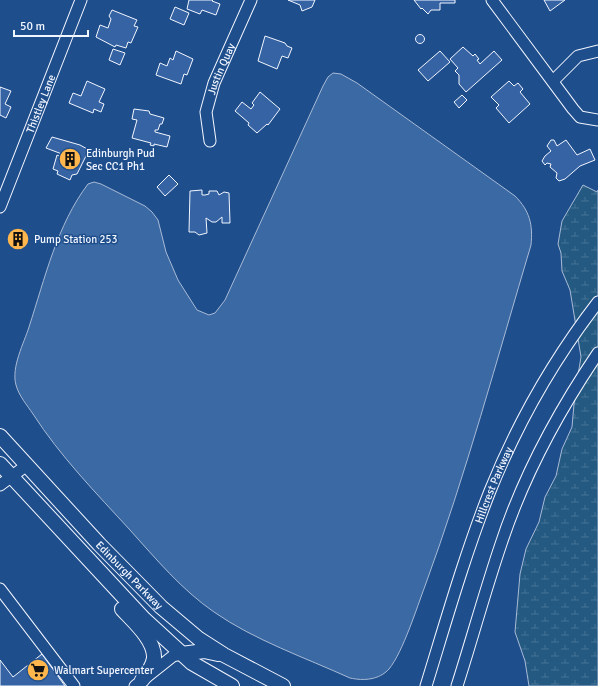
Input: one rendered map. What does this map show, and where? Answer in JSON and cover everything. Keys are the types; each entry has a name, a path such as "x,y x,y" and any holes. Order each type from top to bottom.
{"main road":[{"name":"Edinburgh Parkway","path":"0,436 99,544 161,607 199,639 224,656 283,686"},
{"name":"Edinburgh Parkway","path":"0,464 144,619 187,658 232,686"},
{"path":"78,549 96,578 148,640 153,649 154,659 139,683"},
{"path":"187,658 204,651 224,656"}],"street":[{"name":"Thistley Lane","path":"0,207 81,0"},
{"name":"Justin Quay","path":"210,141 206,112 214,83 251,0"},
{"path":"492,0 553,81 560,93 580,117 598,120"},
{"path":"553,81 578,56 598,51"},
{"name":"Hillcrest Parkway","path":"426,686 465,560 503,460 537,394 583,321 598,302"},
{"path":"457,686 501,543 515,508 532,468 556,423 598,353"},
{"path":"0,485 27,465"},
{"path":"0,590 74,686"},
{"path":"139,683 173,656 187,658"}],"green space":[{"path":"583,185 597,192 598,190 598,686 529,686 525,661 515,632 520,574 526,549 539,522 545,497 556,476 562,449 572,427 575,393 581,357 570,290 562,271 561,253 558,244 562,221"}],"shaded area":[{"path":"333,73 341,74 357,83 515,196 524,207 531,225 531,245 481,416 440,544 414,617 399,652 385,673 371,679 350,678 263,640 214,612 191,594 160,563 91,488 55,445 23,400 17,389 15,378 19,355 60,234 77,200 88,184 94,182 145,206 152,212 158,220 166,252 178,280 197,310 209,315 215,313 225,300 323,86 328,77"}],"building":[{"path":"189,0 213,0 212,1 220,4 216,15 202,10 200,14 187,9"},
{"path":"288,0 315,0 312,7 302,11 300,5"},
{"path":"414,0 455,0 455,3 440,3 440,10 431,10 428,14 422,8 421,9"},
{"path":"544,0 565,0 550,11"},
{"path":"175,7 189,13 184,25 170,19"},
{"path":"112,10 137,20 134,26 138,27 131,43 128,42 126,48 116,45 115,47 96,37 100,25 108,28 111,19 109,16"},
{"path":"418,35 422,35 424,39 422,43 418,43 416,41 416,37"},
{"path":"265,36 285,43 287,46 292,48 288,58 282,56 277,69 258,61"},
{"path":"463,47 473,56 475,54 479,59 477,60 480,64 494,51 502,60 466,92 459,84 459,75 455,71 458,68 450,59"},
{"path":"113,49 125,53 120,65 109,60"},
{"path":"176,51 193,59 187,75 184,74 181,84 156,75 160,63 167,66 170,58 173,60"},
{"path":"440,51 450,62 428,81 418,70"},
{"path":"87,81 105,89 99,102 104,104 101,112 94,109 93,113 69,103 73,93 81,96"},
{"path":"509,81 514,86 518,83 523,89 520,92 530,104 509,123 496,108 499,105 491,97"},
{"path":"0,87 11,91 5,104 11,107 6,118 0,115"},
{"path":"260,92 280,109 268,125 267,124 257,133 248,125 249,123 235,111 242,102 251,109 254,105 252,103"},
{"path":"462,95 467,100 459,108 454,102"},
{"path":"134,109 149,111 150,114 164,118 162,124 160,124 158,130 155,130 155,132 170,136 167,147 154,144 154,146 150,145 151,143 132,138 137,120 132,119"},
{"name":"Edinburgh Pud Sec CC1 Ph1","path":"52,137 80,145 89,150 77,174 72,175 70,180 57,174 58,171 53,169 57,155 61,157 62,154 46,148"},
{"path":"551,140 554,140 557,146 566,140 577,155 590,149 595,160 580,166 565,179 559,181 556,178 557,173 550,167 551,164 547,163 545,165 542,161 551,151 547,146"},
{"path":"169,175 178,184 165,196 157,187"},
{"path":"202,190 202,195 209,194 209,191 217,191 219,195 224,192 229,193 230,223 222,223 222,217 216,222 212,222 206,218 207,233 199,235 195,232 189,232 190,191"},
{"name":"Pump Station 253","path":"16,234 23,237 20,244 14,241"},
{"name":"Walmart Supercenter","path":"42,654 65,686 0,686 0,660 13,677"}],"place":[{"name":"Edinburgh Pud Sec CC1 Ph1","path":"70,159"},
{"name":"Pump Station 253","path":"18,239"},
{"name":"Walmart Supercenter","path":"38,670"}]}
